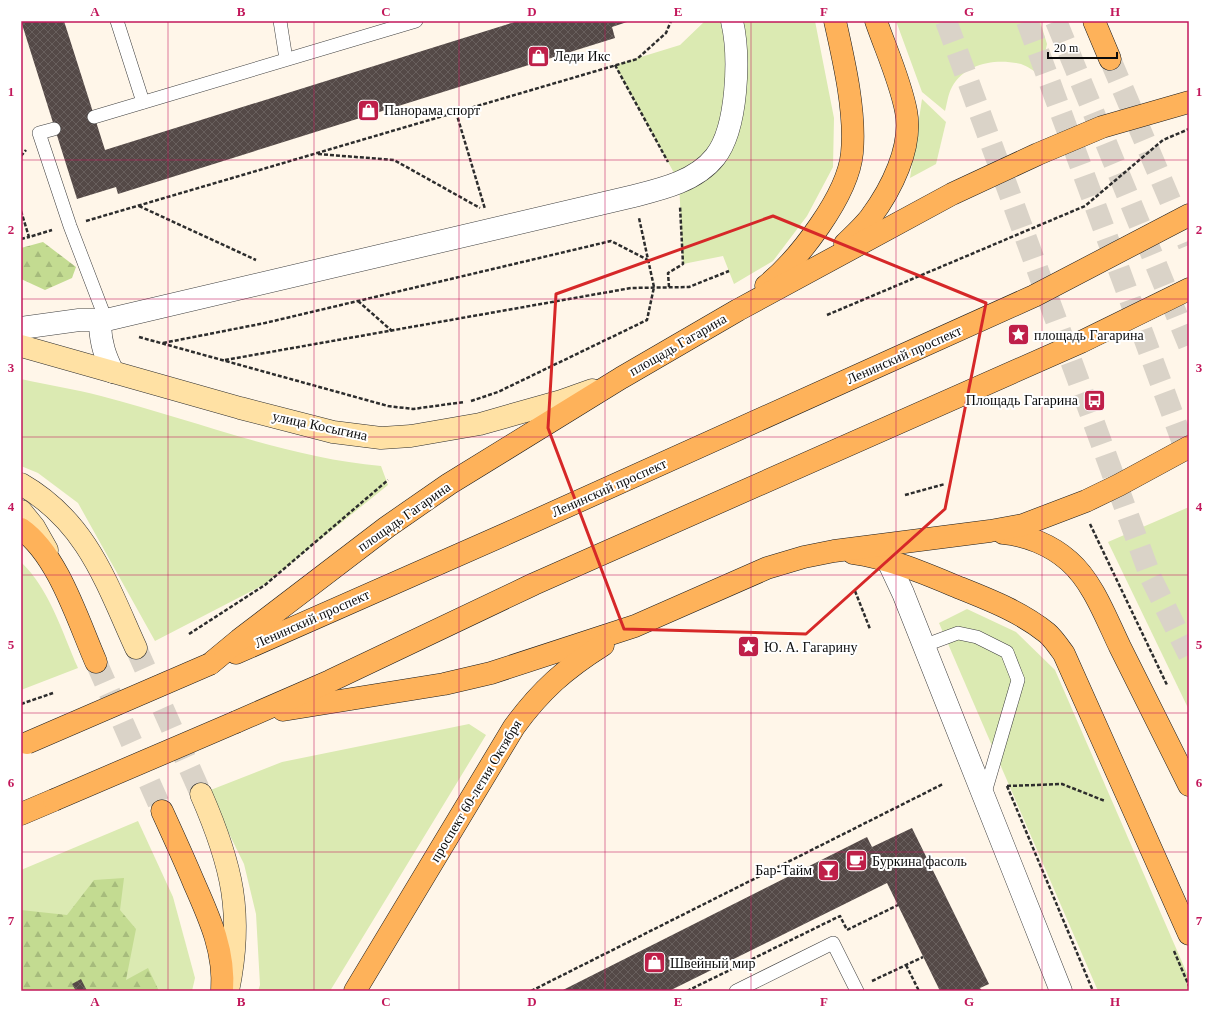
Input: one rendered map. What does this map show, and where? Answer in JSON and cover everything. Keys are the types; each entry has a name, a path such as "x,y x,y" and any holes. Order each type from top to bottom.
{"main road":[{"path":"738,310 769,284 795,257 817,229 845,179 852,155 853,133 844,63 835,21"},
{"path":"808,271 844,245 870,219 884,198 896,174 904,149 907,130 906,112 876,21"},
{"path":"1094,21 1110,59"},
{"name":"площадь Гагарина","path":"210,664 238,640 387,527 449,484 621,378 738,310 952,194 1038,154 1102,127 1189,102"},
{"name":"Ленинский проспект","path":"23,744 210,664 515,530 1034,296 1189,215"},
{"path":"21,814 330,682 534,584 1081,342 1189,289"},
{"name":"улица Косыгина","path":"21,346 333,432 381,438 411,436 480,424 562,401 621,378"},
{"path":"236,722 270,713 444,684 492,673 635,626 767,568 804,557 834,551 990,531 1023,525 1086,501 1189,447"},
{"path":"21,484 53,506 69,522 85,542 136,648"},
{"path":"21,511 34,527 96,662"},
{"path":"21,529 43,549 55,570"},
{"path":"990,531 1012,533 1032,539 1069,561 1084,578 1189,785"},
{"path":"834,551 864,555 916,569 995,602 1023,616 1048,633 1064,654 1189,934"},
{"name":"проспект 60-летия Октября","path":"355,991 523,715 554,680 573,664 635,626"},
{"path":"201,794 227,859 233,892 236,929 234,964 228,991"},
{"path":"162,810 211,922 219,946 223,976 222,991"}],"street":[{"path":"21,328 79,320 106,320 634,196 679,182 702,169 715,157 724,142 734,96 737,58 732,21"},
{"path":"106,320 100,326 101,341 104,354 113,372"},
{"path":"888,561 903,593 1060,991"}],"lane":[{"path":"117,21 143,102"},
{"path":"280,21 286,59"},
{"path":"94,117 416,21"},
{"path":"54,129 39,133 70,226 106,320"},
{"path":"888,561 892,551 901,542"},
{"path":"923,646 958,632 977,637 1006,652 1018,680 983,798"},
{"path":"736,991 833,943 857,991"}],"path":[{"path":"21,239 70,226 637,59 666,33 671,21"},
{"path":"316,153 394,160 486,211 456,112"},
{"path":"827,315 1084,206 1163,140 1189,129"},
{"path":"133,335 388,406 413,409 471,400 498,392 647,320 654,287 634,196"},
{"path":"139,205 290,276"},
{"path":"21,212 28,237"},
{"path":"163,343 265,323 611,241 648,260"},
{"path":"225,360 631,288 689,287 730,271"},
{"path":"358,301 392,331"},
{"path":"189,634 266,585 388,480"},
{"path":"905,495 945,484"},
{"path":"1087,516 1169,689"},
{"path":"856,591 870,629"},
{"path":"21,704 53,693"},
{"path":"994,762 1007,786 1093,991"},
{"path":"531,991 943,784"},
{"path":"1007,786 1062,784 1110,803"},
{"path":"847,930 898,905"},
{"path":"1173,949 1189,986"},
{"path":"872,981 923,957"},
{"path":"906,965 919,991"}],"highlighted area":[{"path":"773,216 986,303 945,509 806,634 624,629 548,428 556,294"}],"green space":[{"path":"705,21 815,21 834,118 833,167 807,216 773,261 734,284 723,256 683,264 679,182 615,65 680,45"},
{"path":"896,21 1040,21 1047,44 1040,75 1021,64 1011,62 992,62 982,64 965,72 958,79 952,87 945,111 922,92"},
{"path":"922,99 946,122 936,164 910,178"},
{"path":"43,242 76,267 72,278 45,290 21,279 21,248"},
{"path":"21,379 101,396 240,437 310,455 381,466 388,485 265,584 155,641 78,503 38,473 21,466"},
{"path":"1189,507 1189,710 1108,542"},
{"path":"21,562 40,585 48,598 78,668 21,690"},
{"path":"967,609 1016,632 1055,670 1189,978 1189,991 1098,991 939,623"},
{"path":"469,724 486,735 330,991 258,991 260,985 256,914 244,864 208,791 282,762"},
{"path":"138,821 173,897 195,978 192,991 21,991 21,870"},
{"path":"124,878 120,910 136,929 126,980 148,968 159,991 21,991 21,910 67,915 94,880"}],"building":[{"path":"21,21 64,21 105,150 518,21 630,21 612,27 615,38 118,194 116,187 77,199"},
{"path":"912,828 989,984 980,988 982,991 940,991 887,883 669,991 561,991 867,837 872,847"},
{"path":"81,979 87,991 76,991 72,984"}],"tunnel":[{"path":"946,21 1151,578 1189,655"},
{"path":"1027,21 1189,459"},
{"path":"1056,21 1189,345"},
{"path":"1110,59 1189,245"},
{"path":"136,648 201,794"},
{"path":"96,662 162,811"}],"place":[{"name":"Леди Икс","path":"539,56"},
{"name":"Панорама спорт","path":"369,110"},
{"name":"площадь Гагарина","path":"1018,335"},
{"name":"Площадь Гагарина","path":"1094,400"},
{"name":"Ю. А. Гагарину","path":"749,647"},
{"name":"Буркина фасоль","path":"857,861"},
{"name":"Бар-Тайм","path":"828,870"},
{"name":"Швейный мир","path":"655,963"}]}
